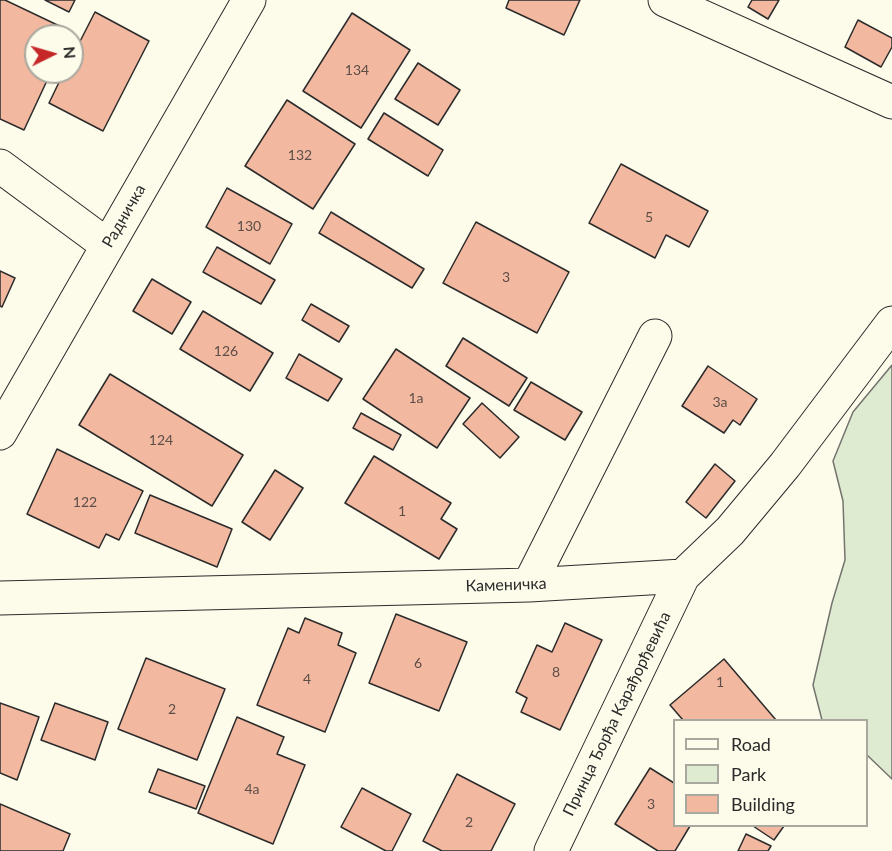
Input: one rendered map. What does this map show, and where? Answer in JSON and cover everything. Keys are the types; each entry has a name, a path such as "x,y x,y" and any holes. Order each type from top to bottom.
{"street":[{"name":"Радничка","path":"0,433 19,396 88,282 107,245 249,0"},
{"path":"665,0 892,102"},
{"path":"0,166 107,245"},
{"path":"683,576 730,531 778,473 892,323"},
{"path":"529,585 655,336"},
{"name":"Каменичка","path":"0,598 529,585 683,576"},
{"name":"Принца Ђорђа Карађорђевића","path":"551,851 683,576"}],"green space":[{"path":"892,365 892,779 868,756 868,719 822,719 813,685 832,603 845,560 843,501 833,461 853,412"}],"building":[{"path":"0,0 5,0 55,24 24,24 24,84 45,84 24,130 0,119"},
{"path":"45,0 75,0 69,12"},
{"path":"509,0 580,0 564,35 506,8"},
{"path":"752,0 779,0 768,19 748,7"},
{"path":"95,12 149,41 103,131 49,103 58,84 84,84 84,34"},
{"path":"352,13 410,50 361,128 303,91"},
{"path":"858,20 892,38 892,47 881,67 845,47"},
{"path":"418,63 460,90 438,125 395,99"},
{"path":"287,100 355,144 313,209 245,166"},
{"path":"384,113 443,150 428,176 368,139"},
{"path":"621,164 708,211 689,247 666,235 655,258 589,223"},
{"path":"227,188 292,224 270,264 206,227"},
{"path":"331,212 424,269 412,288 319,233"},
{"path":"476,222 569,272 537,333 443,283"},
{"path":"217,247 275,280 261,304 203,272"},
{"path":"0,271 15,278 2,307 0,306"},
{"path":"152,279 191,302 172,334 133,311"},
{"path":"311,304 349,326 339,342 302,320"},
{"path":"203,311 273,353 250,391 180,349"},
{"path":"463,338 527,378 509,406 446,366"},
{"path":"396,349 470,398 437,448 363,399"},
{"path":"299,354 342,379 328,401 286,378"},
{"path":"708,366 757,399 740,425 733,420 724,433 682,406"},
{"path":"110,374 243,455 212,506 79,425"},
{"path":"531,382 582,412 565,440 514,410"},
{"path":"482,403 519,437 500,458 463,424"},
{"path":"361,413 401,435 393,450 353,428"},
{"path":"57,449 143,491 119,540 106,534 99,548 27,514"},
{"path":"374,456 451,503 441,519 457,529 439,559 345,503"},
{"path":"715,464 735,481 706,518 686,502"},
{"path":"275,470 303,488 270,540 242,522"},
{"path":"150,495 232,529 217,567 135,533"},
{"path":"396,614 467,642 439,711 369,683"},
{"path":"305,618 342,633 338,645 356,653 325,732 257,705 288,628 299,633"},
{"path":"565,623 602,640 560,730 521,712 527,698 516,692 537,645 552,652"},
{"path":"146,658 225,689 197,760 118,729"},
{"path":"724,659 775,719 682,719 670,705"},
{"path":"0,703 39,717 17,780 0,773"},
{"path":"55,703 108,722 95,760 41,740"},
{"path":"237,717 284,737 277,754 305,765 273,844 198,813"},
{"path":"650,768 673,782 673,827 689,827 675,851 658,851 615,824"},
{"path":"158,769 205,786 196,809 149,792"},
{"path":"457,774 515,804 491,851 442,851 423,841"},
{"path":"362,788 411,814 392,851 386,851 341,827"},
{"path":"0,804 70,834 63,851 0,851"},
{"path":"754,827 783,827 774,840"},
{"path":"746,834 771,846 768,851 738,851"}]}
